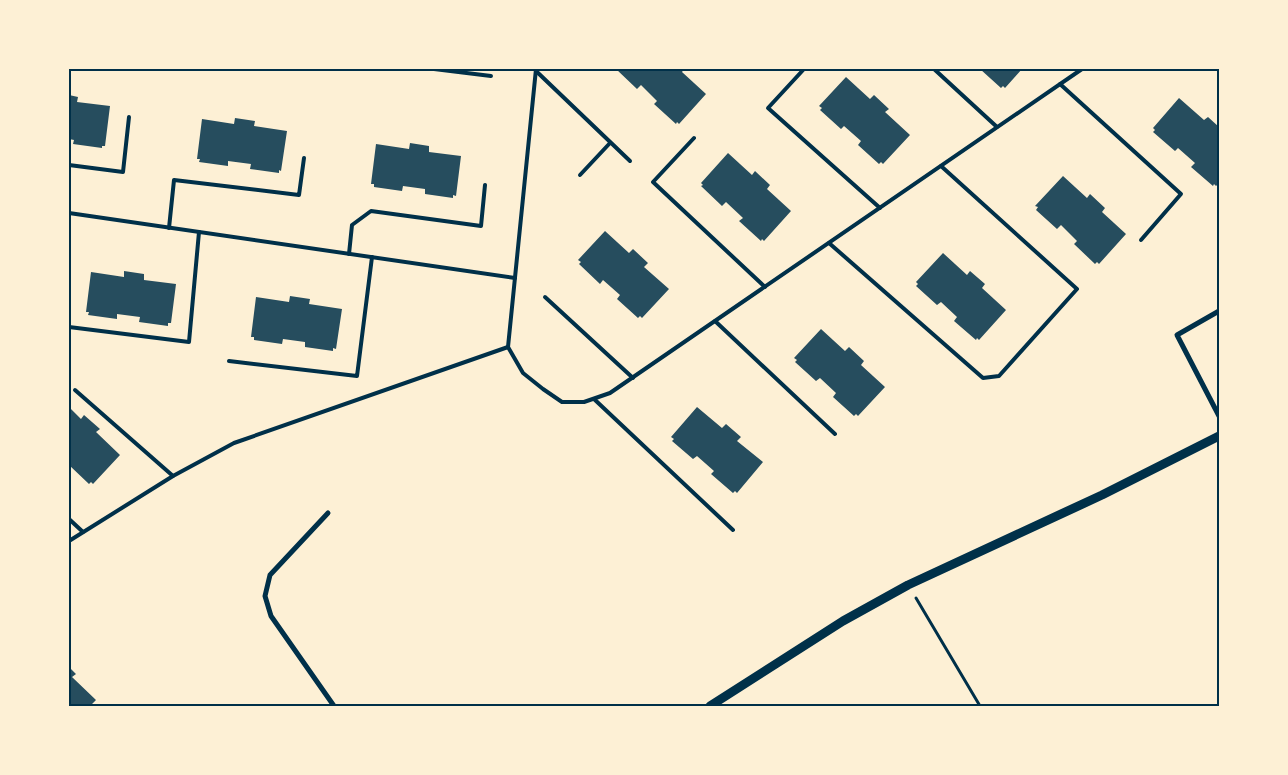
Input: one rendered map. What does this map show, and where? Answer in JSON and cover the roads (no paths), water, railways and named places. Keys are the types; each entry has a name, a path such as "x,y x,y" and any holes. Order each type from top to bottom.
{"street":[{"path":"1219,311 1177,335 1219,416"},
{"path":"710,706 843,621 908,585 1102,495 1219,436"},
{"path":"328,513 270,575 265,596 271,616 334,706"}],"lane":[{"path":"434,69 491,76"},
{"path":"804,69 768,108 880,208"},
{"path":"934,69 997,127"},
{"path":"536,70 508,347 523,373 543,389 562,402 584,402 610,393 633,378 1082,69"},
{"path":"536,70 630,161"},
{"path":"1060,84 1181,194 1141,240"},
{"path":"69,165 123,172 129,117"},
{"path":"694,138 653,182 765,287"},
{"path":"580,175 610,143"},
{"path":"169,228 174,180 299,195 304,158"},
{"path":"829,243 983,378 999,376 1077,289 941,166"},
{"path":"349,254 352,225 371,211 481,226 485,185"},
{"path":"69,213 515,278"},
{"path":"69,327 189,342 199,232"},
{"path":"229,361 358,376 372,257"},
{"path":"545,297 633,378"},
{"path":"715,321 835,434"},
{"path":"69,541 173,476 234,443 508,347"},
{"path":"75,390 173,476"},
{"path":"594,398 733,530"},
{"path":"69,519 83,532"}]}
